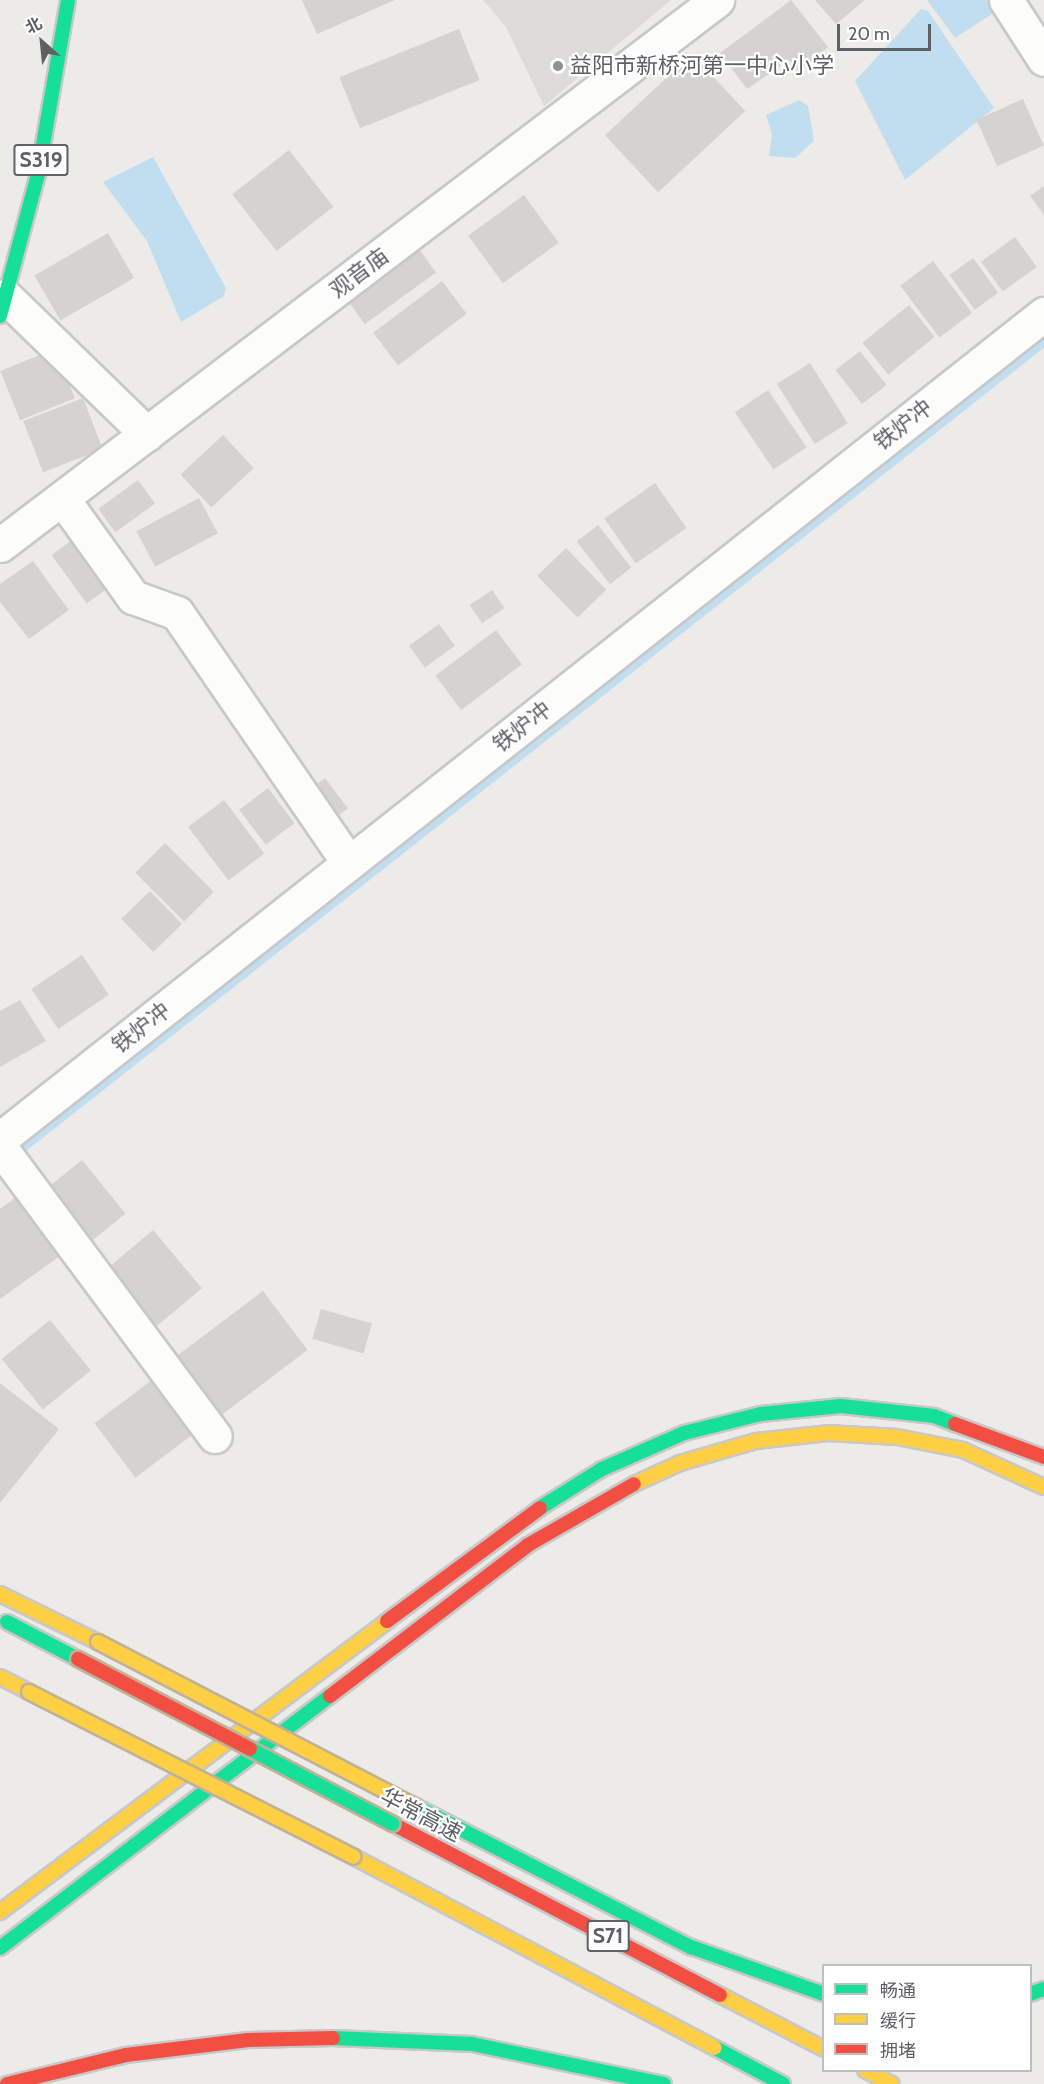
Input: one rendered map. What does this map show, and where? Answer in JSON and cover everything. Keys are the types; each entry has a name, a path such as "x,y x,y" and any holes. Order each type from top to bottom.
{"main road":[{"name":"S319","path":"3,306 38,174 68,0"},
{"path":"0,1912 520,1521 602,1469 674,1438 761,1414 841,1406 934,1416 1044,1457"},
{"path":"0,1948 528,1545 600,1500 680,1463 756,1441 828,1433 897,1437 963,1450 1044,1488"},
{"path":"0,1594 98,1642 691,1947 822,1993"},
{"name":"华常高速","path":"0,1618 822,2048"},
{"name":"S71","path":"0,1677 354,1857 783,2084"},
{"path":"7,2084 126,2055 248,2040 359,2037 472,2044 664,2084"},
{"path":"869,2072 891,2084"}],"street":[{"name":"观音庙","path":"0,545 717,0"},
{"path":"1006,0 1044,59"},
{"path":"3,306 147,434"},
{"name":"铁炉冲","path":"0,1139 1044,314"},
{"path":"62,498 133,597 177,613 349,863"},
{"path":"0,1147 215,1436"}],"shaded area":[{"name":"益阳市新桥河第一中心小学","path":"483,0 671,0 544,106 506,27"}],"water":[{"path":"927,0 987,0 995,12 955,38"},
{"path":"921,9 928,11 994,108 905,180 855,81"},
{"path":"799,100 808,106 814,141 795,158 769,156 772,134 766,115"},
{"path":"153,157 226,288 224,296 181,322 147,241 103,182"}],"building":[{"path":"302,0 395,0 317,34"},
{"path":"791,0 828,47 798,71 789,60 747,89 720,53"},
{"path":"815,0 865,0 836,24"},
{"path":"459,29 480,80 360,128 339,77"},
{"path":"692,54 745,111 658,192 605,135"},
{"path":"1023,99 1044,146 997,166 976,120"},
{"path":"289,150 333,207 277,251 232,194"},
{"path":"1044,186 1044,215 1030,196"},
{"path":"524,195 559,243 503,283 468,236"},
{"path":"108,233 134,278 60,321 34,276"},
{"path":"1015,237 1037,267 1003,292 981,262"},
{"path":"419,249 436,272 365,324 348,301"},
{"path":"973,258 998,293 975,310 950,275"},
{"path":"933,261 972,313 939,338 900,286"},
{"path":"442,281 467,314 398,366 373,333"},
{"path":"909,305 935,337 888,375 862,343"},
{"path":"55,349 75,398 20,420 0,371"},
{"path":"860,351 886,385 862,404 836,370"},
{"path":"810,363 848,423 815,444 777,384"},
{"path":"768,390 807,447 773,470 735,412"},
{"path":"83,398 103,449 43,472 23,421"},
{"path":"223,435 254,468 211,507 181,475"},
{"path":"138,480 155,503 115,532 98,509"},
{"path":"655,483 687,528 636,564 604,519"},
{"path":"199,498 218,533 155,567 136,531"},
{"path":"598,525 631,568 610,584 577,542"},
{"path":"79,535 114,584 87,604 51,555"},
{"path":"566,548 606,590 578,618 537,576"},
{"path":"33,561 69,610 29,639 0,602 0,584"},
{"path":"492,590 504,608 482,623 470,605"},
{"path":"439,624 455,646 425,668 409,646"},
{"path":"496,630 522,664 461,710 435,676"},
{"path":"325,778 348,808 330,822 307,792"},
{"path":"268,788 294,823 266,845 239,810"},
{"path":"224,800 264,854 228,881 188,827"},
{"path":"165,843 214,892 184,921 135,873"},
{"path":"150,891 182,924 153,952 121,919"},
{"path":"82,955 109,995 58,1029 31,989"},
{"path":"20,1000 46,1041 0,1067 0,1011"},
{"path":"82,1160 125,1214 87,1244 44,1191"},
{"path":"23,1192 67,1251 0,1299 0,1209"},
{"path":"153,1230 202,1288 151,1331 102,1273"},
{"path":"263,1291 308,1350 218,1418 174,1358"},
{"path":"321,1309 372,1324 363,1353 312,1339"},
{"path":"50,1320 91,1371 43,1410 2,1359"},
{"path":"160,1374 201,1428 135,1478 95,1423"},
{"path":"0,1383 59,1429 0,1503"}],"waterway":[{"path":"14,1154 1044,341"}],"traffic: fast":[{"path":"0,316 38,174 68,0"},
{"path":"540,1508 602,1469 684,1433 761,1414 841,1406 934,1416 955,1424"},
{"path":"7,1622 78,1659"},
{"path":"0,1948 330,1696"},
{"path":"250,1749 393,1824"},
{"path":"415,1806 691,1947 822,1993"},
{"path":"1032,1993 1044,1989"},
{"path":"333,2038 472,2044 664,2084"},
{"path":"715,2048 783,2084"}],"traffic: slow":[{"path":"634,1484 680,1463 756,1441 828,1433 897,1437 963,1450 1044,1487"},
{"path":"0,1594 98,1642"},
{"path":"0,1912 387,1621"},
{"path":"98,1642 415,1806"},
{"path":"0,1677 29,1692"},
{"path":"29,1692 354,1857"},
{"path":"354,1857 715,2048"},
{"path":"720,1995 822,2048"},
{"path":"869,2072 891,2084"}],"traffic: jam":[{"path":"955,1424 1044,1457"},
{"path":"330,1696 528,1545 634,1484"},
{"path":"387,1621 540,1508"},
{"path":"78,1659 250,1749"},
{"path":"393,1824 720,1995"},
{"path":"7,2084 126,2055 248,2040 333,2038"}],"place":[{"name":"益阳市新桥河第一中心小学","path":"558,66"}]}
